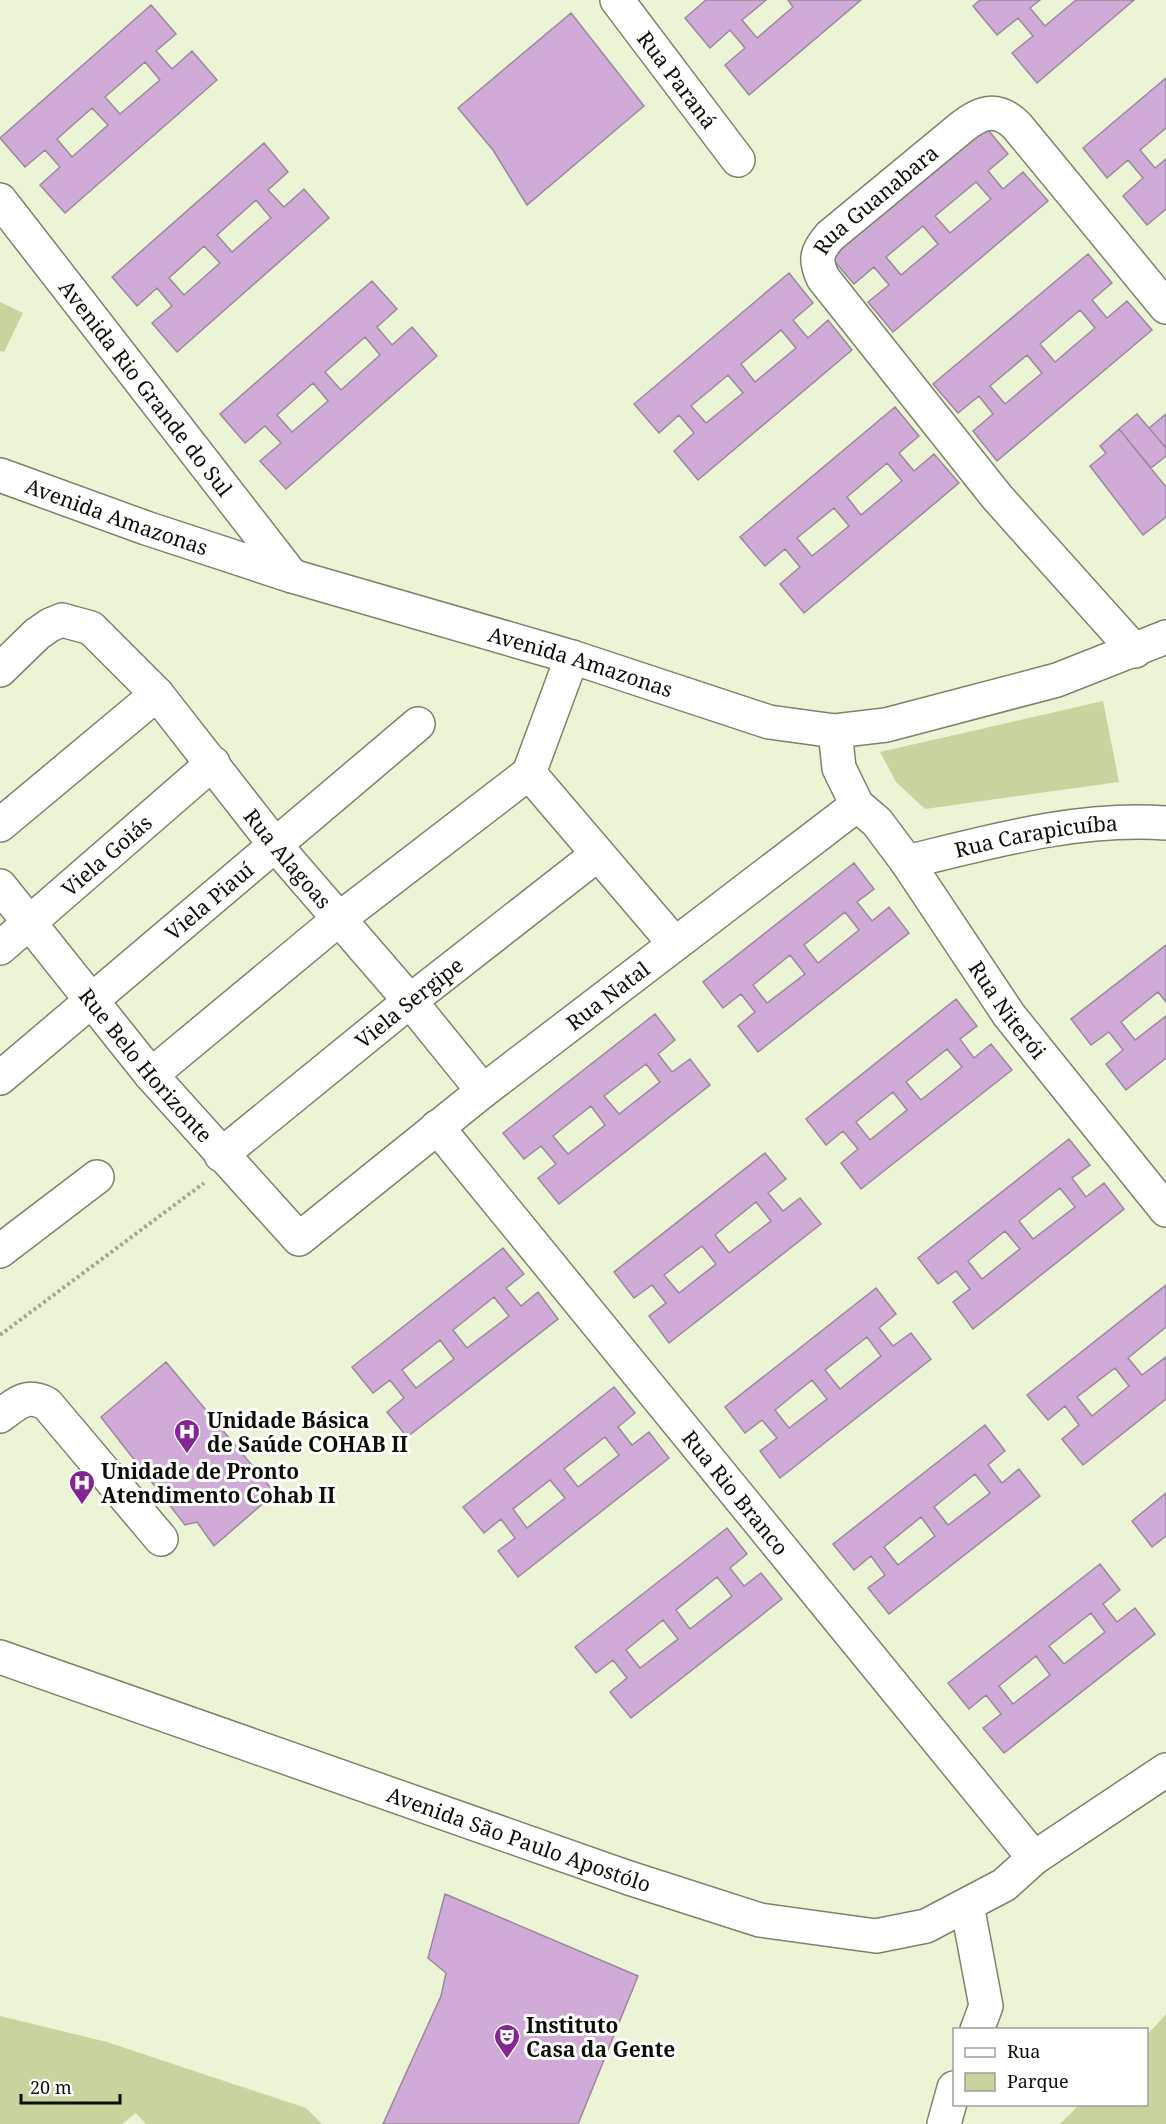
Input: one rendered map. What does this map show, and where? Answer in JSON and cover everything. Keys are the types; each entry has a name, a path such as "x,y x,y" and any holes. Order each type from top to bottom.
{"street":[{"name":"Rua Paraná","path":"617,0 738,160"},
{"name":"Rua Guanabara","path":"1135,651 997,497 823,278 817,257 819,248 831,236 962,127 979,116 996,112 1008,117 1017,126 1166,307"},
{"name":"Avenida Rio Grande do Sul","path":"0,200 291,576"},
{"name":"Avenida Amazonas","path":"0,475 146,528 291,576 572,657 769,722 835,731 886,725 1057,680 1166,637"},
{"name":"Rua Alagoas","path":"0,670 37,634 50,625 62,620 91,628 158,694 276,846 410,1000 483,1091"},
{"path":"151,1075 339,919 529,773 572,657"},
{"path":"0,825 158,694"},
{"name":"Viela Piauí","path":"0,1078 93,1002 418,724"},
{"path":"835,731 839,768 857,806"},
{"name":"Viela Goiás","path":"0,948 31,924 213,763"},
{"path":"529,773 675,944"},
{"name":"Rua Niterói","path":"857,806 877,822 907,862 1009,1015 1166,1210"},
{"name":"Rua Natal","path":"299,1239 436,1127 857,806"},
{"name":"Rua Carapicuíba","path":"907,862 1053,827 1138,821 1166,823"},
{"name":"Viela Sergipe","path":"225,1160 410,1000 598,854"},
{"name":"Rue Belo Horizonte","path":"0,886 151,1075 225,1160 299,1239"},
{"name":"Rua Rio Branco","path":"436,1127 1034,1858"},
{"path":"0,1251 97,1177"},
{"path":"0,1416 27,1398 37,1399 47,1404 161,1539"},
{"name":"Avenida São Paulo Apostólo","path":"1,1656 629,1878 760,1920 876,1936 926,1926 1004,1885 1034,1858 1166,1770"},
{"path":"967,1905 986,2006 978,2028"},
{"path":"945,2124 953,2092"}],"path":[{"path":"0,1335 225,1160"}],"green space":[{"path":"0,302 23,313 4,352 0,351"},
{"path":"1103,701 1119,782 925,809 896,782 880,752"},
{"path":"1166,2014 1166,2124 1060,2124 1078,2106 1148,2106 1148,2034"},
{"path":"0,2016 107,2042 306,2108 322,2124 146,2124 136,2113 122,2124 0,2124"}],"building":[{"path":"706,0 766,0 742,20 757,38 793,7 788,0 861,0 749,95 725,65 745,48 730,30 710,48 685,18"},
{"path":"980,0 1040,0 1030,8 1045,26 1076,0 1134,0 1037,83 1012,53 1033,36 1018,18 997,35 973,6"},
{"path":"151,5 176,34 156,51 172,69 192,51 217,80 65,213 40,185 60,167 45,150 25,167 0,138","holes":["145,62 160,80 120,114 105,97","92,108 108,125 72,157 57,139"]},
{"path":"571,13 644,106 527,205 493,150 458,108"},
{"path":"1166,78 1166,128 1140,150 1155,168 1166,159 1166,209 1147,225 1123,196 1143,178 1128,160 1107,178 1083,148"},
{"path":"984,125 1008,154 988,171 1003,189 1023,172 1048,201 893,332 868,302 889,285 874,267 854,284 829,255","holes":["976,182 991,199 950,233 935,216","923,226 938,244 901,275 886,257"]},
{"path":"264,143 288,172 268,190 284,207 304,189 329,218 177,352 152,323 172,306 157,288 137,306 112,277","holes":["256,200 271,218 232,252 217,235","204,246 220,263 184,295 169,278"]},
{"path":"1088,254 1112,283 1092,300 1107,318 1127,301 1152,330 997,461 973,431 993,414 979,396 958,413 933,384","holes":["1080,310 1095,328 1055,362 1040,344","1027,355 1042,373 1005,404 990,386"]},
{"path":"789,273 813,303 793,320 808,338 828,320 852,350 698,480 674,451 694,433 679,415 659,433 634,404","holes":["781,330 796,348 755,382 741,364","728,375 743,393 706,423 691,406"]},
{"path":"372,281 397,309 377,327 392,345 412,327 437,356 286,489 260,461 281,443 265,426 245,443 220,414","holes":["365,337 380,355 341,390 325,372","313,383 328,401 292,432 277,415"]},
{"path":"895,407 919,436 899,453 914,471 934,454 959,483 804,613 780,584 800,567 785,549 765,566 740,537","holes":["887,463 902,481 861,515 847,497","834,508 849,526 812,556 797,538"]},
{"path":"1137,414 1166,448 1166,456 1151,468 1119,429"},
{"path":"1166,414 1166,448 1149,428"},
{"path":"1119,429 1166,487 1166,517 1143,535 1090,466 1106,453 1100,446"},
{"path":"854,863 874,889 857,902 872,921 889,907 909,933 758,1052 738,1026 755,1012 741,994 723,1008 703,982","holes":["845,912 859,930 818,963 804,945","790,955 805,974 767,1003 753,985"]},
{"path":"1166,945 1166,1002 1158,992 1121,1022 1135,1040 1166,1016 1166,1058 1126,1090 1106,1064 1123,1050 1109,1032 1091,1045 1071,1019"},
{"path":"956,999 977,1026 960,1039 974,1058 991,1044 1012,1070 861,1189 841,1163 858,1149 843,1131 826,1145 806,1119","holes":["947,1049 962,1067 921,1100 906,1082","893,1092 907,1110 870,1140 856,1122"]},
{"path":"655,1014 675,1040 658,1054 672,1072 690,1059 710,1085 559,1204 538,1178 556,1164 541,1146 524,1159 503,1133","holes":["646,1064 660,1082 619,1114 604,1096","591,1106 605,1125 568,1154 553,1136"]},
{"path":"1069,1139 1090,1165 1072,1178 1086,1197 1104,1183 1124,1209 973,1329 953,1302 970,1289 956,1271 938,1284 918,1258","holes":["1060,1188 1075,1207 1033,1239 1019,1221","1005,1231 1020,1249 982,1279 968,1261"]},
{"path":"765,1153 786,1179 768,1193 783,1211 800,1198 821,1224 669,1343 649,1316 666,1303 652,1285 634,1298 614,1272","holes":["756,1202 771,1221 729,1253 715,1235","702,1246 716,1264 679,1293 664,1275"]},
{"path":"503,1248 524,1274 506,1288 521,1306 538,1292 558,1319 407,1437 387,1412 404,1398 390,1380 373,1393 352,1367","holes":["494,1297 509,1316 467,1348 453,1330","440,1340 454,1359 416,1388 402,1370"]},
{"path":"1166,1285 1166,1327 1128,1358 1142,1375 1166,1357 1166,1399 1083,1465 1062,1439 1079,1425 1065,1406 1048,1420 1027,1395","holes":["1115,1368 1129,1386 1092,1416 1077,1397"]},
{"path":"876,1288 896,1314 879,1328 893,1346 911,1333 931,1359 780,1478 760,1451 777,1438 762,1420 745,1433 725,1407","holes":["867,1337 881,1356 840,1389 825,1370","812,1380 827,1399 789,1428 775,1410"]},
{"name":"Unidade Básica de Saúde COHAB II","path":"166,1362 275,1493 214,1546 197,1522 185,1525 101,1417"},
{"path":"614,1387 635,1413 618,1427 632,1445 649,1432 669,1458 518,1577 498,1551 515,1538 501,1519 484,1533 463,1507","holes":["605,1437 619,1455 578,1487 564,1469","550,1480 565,1498 527,1528 513,1509"]},
{"path":"985,1425 1005,1451 988,1465 1002,1483 1019,1469 1040,1496 889,1614 868,1588 885,1575 871,1556 854,1570 833,1544","holes":["975,1474 990,1493 948,1525 934,1507","921,1517 935,1536 898,1565 884,1547"]},
{"path":"1166,1493 1166,1536 1152,1547 1132,1521"},
{"path":"727,1528 747,1554 730,1568 744,1586 761,1573 782,1599 631,1718 610,1692 627,1678 613,1660 596,1673 575,1647","holes":["717,1577 732,1596 690,1629 676,1610","663,1620 678,1639 640,1668 626,1650"]},
{"path":"1100,1564 1120,1590 1103,1604 1117,1622 1135,1608 1155,1634 1004,1753 983,1728 1001,1714 986,1695 969,1709 948,1683","holes":["1091,1613 1105,1632 1064,1664 1049,1646","1036,1656 1050,1675 1013,1704 999,1686"]},
{"name":"Instituto Casa da Gente","path":"445,1894 638,1976 578,2124 383,2124 441,1996 446,1973 428,1958"}],"place":[{"name":"Unidade Básica de Saúde COHAB II","path":"187,1455"},
{"name":"Unidade de Pronto Atendimento Cohab II","path":"82,1506"},
{"name":"Instituto Casa da Gente","path":"507,2060"}]}
